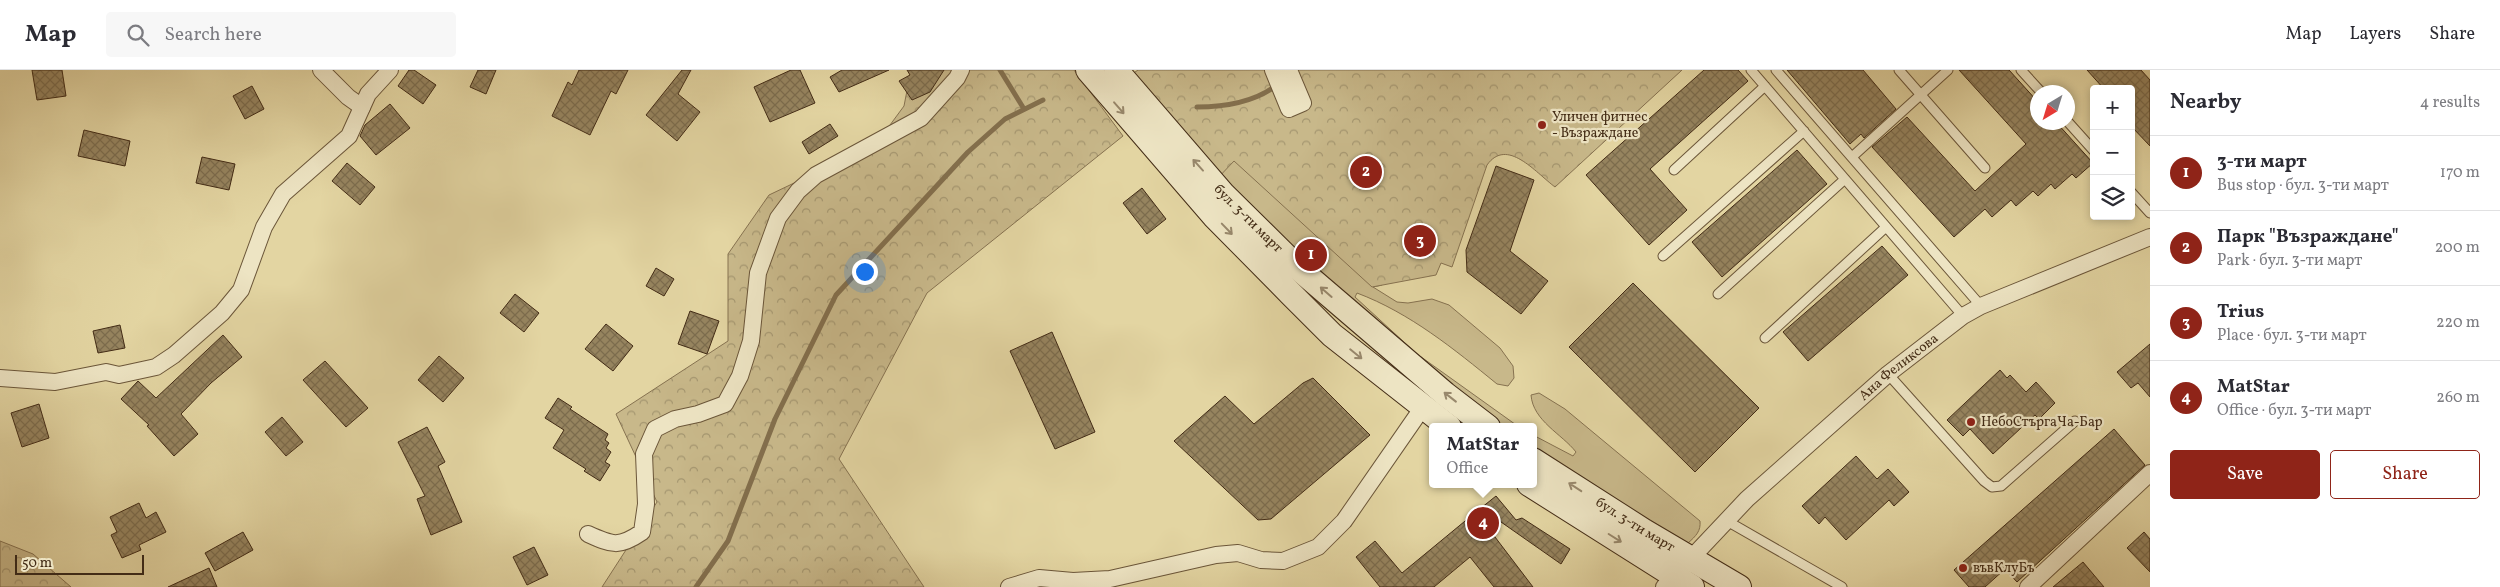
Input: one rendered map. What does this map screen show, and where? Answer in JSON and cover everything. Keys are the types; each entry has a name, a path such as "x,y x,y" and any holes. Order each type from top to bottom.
{"street":[{"path":"321,70 348,97 362,107"},
{"path":"0,378 55,382 106,372 119,375 156,367 174,355 222,313 241,290 264,228 283,194 349,136 368,94 390,70"},
{"path":"588,534 609,544 627,542 642,532 646,504 644,454 655,430 675,419 698,414 724,404 740,376 752,341 758,273 778,218 798,191 816,175 864,147 921,118 957,78 961,70"},
{"name":"бул. 3-ти март","path":"1088,70 1214,216 1332,335 1444,423"},
{"name":"бул. 3-ти март","path":"1116,70 1223,194 1299,269 1445,394 1483,423"},
{"path":"1273,70 1289,109 1303,103 1289,70"},
{"name":"Ана Феликсова","path":"1677,584 1690,559 1747,499 1888,374 1963,316 1981,306 2150,237"},
{"path":"1009,587 1040,578 1075,584 1110,579 1216,555 1238,554 1261,560 1283,561 1318,547 1344,521 1423,407"},
{"name":"бул. 3-ти март","path":"1537,463 1690,559 1739,587"},
{"path":"2028,587 2150,473"},
{"name":"бул. 3-ти март","path":"1535,488 1677,584"}],"lane":[{"path":"1751,70 1963,316"},
{"path":"1776,70 1981,306"},
{"path":"1899,70 1985,168"},
{"path":"1852,157 1948,70"},
{"path":"2021,70 2035,85"},
{"path":"1674,170 1765,86"},
{"path":"2075,130 2090,147"},
{"path":"1663,256 1804,131"},
{"path":"1718,294 1845,179"},
{"path":"2135,196 2150,213"},
{"path":"1765,338 1886,227"},
{"path":"1888,374 1984,481 1992,486 2001,486 2075,421"},
{"path":"1727,521 1842,587"}],"green space":[{"path":"911,70 1074,70 1123,136 927,293 839,459 924,587 602,587 657,502 616,414 728,341 728,254 769,195 876,144 904,106"},
{"path":"1138,70 1382,285 1373,287 1397,302 1408,303 1432,299 1449,305 1500,348 1513,366 1514,378 1508,386 1497,384 1448,345 1413,321 1357,293 1355,297 1417,354 1513,423 1494,423 1355,309 1295,248 1255,216"},
{"path":"1138,70 1682,70 1555,187 1521,160 1512,156 1503,155 1495,157 1487,165 1452,267 1441,263 1436,275 1372,287 1234,161 1216,180 1128,77"},
{"path":"1539,393 1565,409 1700,521 1699,531 1688,543 1678,541 1537,453 1537,437 1573,456 1576,452 1542,420 1533,404 1531,395"},
{"path":"0,541 33,554 71,587 0,587"}],"building":[{"path":"32,70 62,70 66,96 37,100"},
{"path":"409,70 414,70 436,85 423,104 398,86"},
{"path":"478,70 496,70 486,94 470,87"},
{"path":"579,70 628,70 616,94 611,91 590,135 552,116 568,82 572,85"},
{"path":"682,70 691,70 678,94 700,112 677,141 646,115"},
{"path":"791,70 800,70 815,103 770,122 754,87"},
{"path":"842,70 889,70 839,92 830,77"},
{"path":"907,70 944,70 930,92 912,100 899,81 910,75"},
{"path":"1704,70 1738,70 1748,81 1650,169 1687,210 1649,245 1586,175"},
{"path":"1787,70 1863,70 1896,109 1864,138 1861,134 1850,144"},
{"path":"1959,70 2009,70 2030,93 2030,130 2063,130 2090,160 2090,166 2076,178 2072,174 2055,189 2051,184 2038,196 2033,191 2016,206 2011,200 1992,217 1985,209 1954,237 1872,147 1907,117 1975,191 2026,144"},
{"path":"2087,70 2141,70 2150,80 2150,146 2135,130 2135,85 2100,85"},
{"path":"252,86 264,109 245,119 233,96"},
{"path":"390,104 410,128 376,155 360,136 365,125"},
{"path":"830,124 838,136 809,154 802,142"},
{"path":"84,130 130,141 125,166 78,156"},
{"path":"1797,150 1827,184 1722,277 1692,242"},
{"path":"202,157 235,164 229,190 196,183"},
{"path":"347,163 375,187 360,205 332,181"},
{"path":"1496,166 1534,180 1510,251 1548,281 1521,314 1467,272 1466,250"},
{"path":"1142,188 1166,219 1147,234 1123,203"},
{"path":"1409,231 1429,231 1430,256 1410,256"},
{"path":"1882,246 1908,275 1808,361 1783,332"},
{"path":"656,268 674,279 664,296 646,286"},
{"path":"1633,283 1759,408 1695,472 1569,347"},
{"path":"515,294 539,313 524,332 500,313"},
{"path":"690,311 719,321 707,354 678,344"},
{"path":"606,324 633,346 613,371 585,349"},
{"path":"120,325 125,348 98,353 93,331"},
{"path":"1052,332 1095,432 1055,449 1010,351"},
{"path":"223,335 242,357 211,383 181,414 198,434 174,456 147,426 149,425 121,399 138,381 156,398"},
{"path":"2150,344 2150,397 2138,383 2131,388 2117,372"},
{"path":"439,356 464,378 443,402 418,380"},
{"path":"325,361 368,408 346,427 303,380"},
{"path":"2000,370 2007,378 2010,375 2026,392 2036,382 2055,403 2039,419 2035,415 1993,454 1970,429 1963,436 1947,420"},
{"path":"1313,378 1370,435 1271,519 1258,520 1174,441 1225,396 1254,424 1303,383"},
{"path":"558,398 572,407 570,409 608,434 605,440 609,443 606,448 611,452 605,462 610,465 600,481 584,471 586,469 553,448 564,430 545,418"},
{"path":"39,404 49,438 22,447 11,413"},
{"path":"282,417 303,442 286,456 265,432"},
{"path":"427,427 445,462 438,466 462,522 431,535 417,499 425,496 398,442"},
{"path":"2114,429 2145,465 2017,582 2005,569 1985,587 1969,587 1954,570"},
{"path":"1856,456 1877,479 1888,469 1909,492 1894,506 1889,500 1846,540 1825,517 1819,524 1802,506"},
{"path":"1496,496 1516,520 1522,518 1570,549 1561,564 1481,508"},
{"path":"139,503 146,518 156,512 166,532 139,545 141,550 122,558 111,535 117,532 110,517"},
{"path":"1476,512 1533,587 1494,587 1470,557 1434,587 1380,587 1356,557 1375,541 1402,573"},
{"path":"243,532 253,550 215,571 205,553"},
{"path":"2144,532 2150,539 2150,572 2127,548"},
{"path":"534,547 548,575 527,585 513,557"},
{"path":"2083,562 2104,587 2053,587"},
{"path":"209,568 217,587 168,587"}],"waterway":[{"path":"1000,70 1024,109"},
{"path":"1197,107 1239,102 1259,96 1277,85"},
{"path":"696,587 728,541 775,419 836,295 968,152 1005,119 1043,100"}],"place":[{"name":"Уличен фитнес - Възраждане","path":"1542,125"},
{"name":"Парк \"Възраждане\"","path":"1366,172"},
{"name":"Trius","path":"1420,241"},
{"name":"3-ти март","path":"1311,255"},
{"name":"НебоСтъргаЧа-Бар","path":"1971,422"},
{"name":"MatStar","path":"1483,523"},
{"name":"въвКлуБъ","path":"1963,568"}]}
